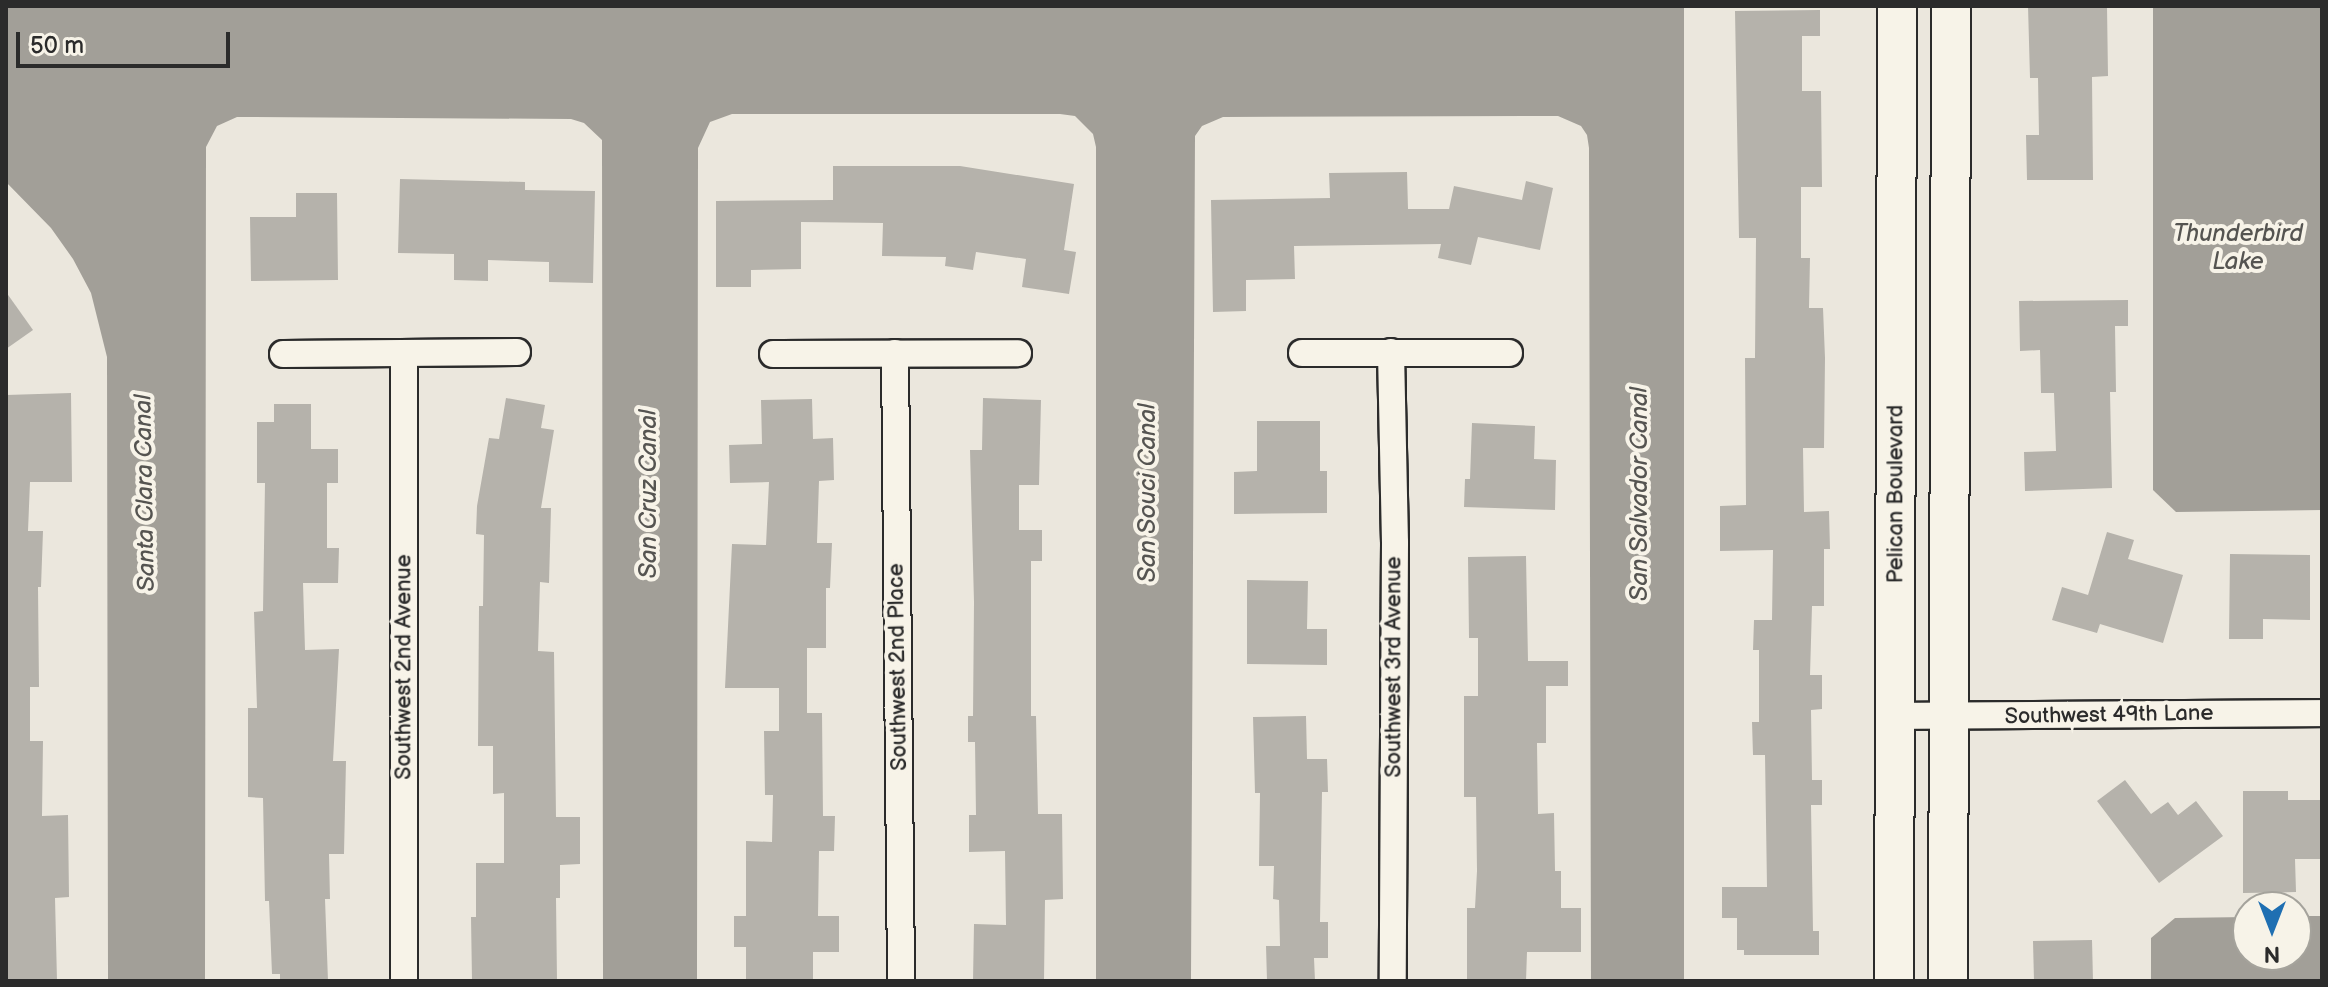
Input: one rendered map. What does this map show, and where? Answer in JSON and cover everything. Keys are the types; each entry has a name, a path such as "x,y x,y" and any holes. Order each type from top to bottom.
{"street":[{"name":"Pelican Boulevard","path":"1894,981 1897,6"},
{"path":"1948,981 1951,6"},
{"path":"283,354 517,352"},
{"name":"Southwest 3rd Avenue","path":"1391,352 1395,543 1393,981"},
{"name":"Southwest 2nd Avenue","path":"404,353 404,981"},
{"name":"Southwest 2nd Place","path":"895,353 901,981"},
{"path":"773,354 1018,353"},
{"path":"1302,353 1509,353"},
{"name":"Southwest 49th Lane","path":"1895,716 2322,713"}],"water":[{"path":"6,6 1684,6 1684,981 1591,981 1589,148 1587,135 1581,126 1558,116 1223,117 1202,126 1195,136 1191,981 1096,981 1096,147 1093,134 1075,116 1060,114 732,114 710,122 698,148 697,981 603,981 602,140 584,123 571,119 237,117 217,126 206,147 205,981 108,981 107,357 91,293 73,259 51,228 6,182"},
{"name":"Thunderbird Lake","path":"2153,6 2322,6 2322,510 2176,512 2153,490"},
{"path":"2312,916 2322,916 2322,981 2151,981 2151,938 2175,918 2232,917 2232,971 2312,971"}],"building":[{"path":"2028,6 2107,6 2108,76 2092,77 2093,180 2027,180 2026,135 2039,135 2038,78 2030,78"},
{"path":"1820,10 1820,36 1802,36 1802,91 1821,91 1822,187 1801,187 1801,258 1810,258 1809,308 1823,308 1825,358 1824,448 1803,448 1804,512 1829,511 1830,549 1824,549 1824,606 1812,606 1810,675 1822,675 1822,709 1811,710 1812,780 1822,780 1822,805 1811,805 1813,931 1819,931 1819,955 1744,955 1744,950 1737,950 1737,918 1722,918 1722,887 1767,887 1765,755 1753,755 1752,722 1759,722 1759,650 1753,650 1754,620 1772,620 1773,550 1720,551 1720,506 1746,505 1745,358 1755,358 1756,238 1739,238 1735,11"},
{"path":"833,166 960,166 1074,184 1064,250 1076,252 1069,294 1022,287 1026,259 976,252 973,270 945,266 946,257 882,256 883,223 801,222 801,269 751,270 751,287 716,287 716,201 833,200"},
{"path":"1407,172 1408,209 1449,209 1454,186 1522,200 1526,181 1553,188 1540,250 1478,237 1471,265 1438,258 1441,244 1294,246 1295,279 1246,280 1246,311 1213,312 1211,200 1330,198 1329,173"},
{"path":"400,179 525,182 525,190 595,191 593,283 549,282 549,262 488,260 488,281 454,280 454,254 398,253"},
{"path":"296,193 337,193 338,280 251,281 250,217 296,217"},
{"path":"6,292 33,330 6,349"},
{"path":"2128,300 2128,326 2115,326 2116,392 2110,392 2112,488 2025,491 2024,452 2056,451 2054,393 2041,393 2040,350 2020,351 2019,301"},
{"path":"71,393 72,482 30,482 28,531 43,531 41,587 38,587 39,687 30,687 30,741 43,741 42,816 68,815 69,897 55,898 57,981 6,981 6,395"},
{"path":"506,398 545,405 541,428 554,430 541,508 551,508 549,583 540,582 538,651 554,652 556,817 580,817 580,864 560,865 560,898 556,898 557,981 472,981 471,917 476,917 476,863 504,863 504,793 493,794 493,746 478,746 479,606 483,606 484,535 476,534 477,506 489,438 499,439"},
{"path":"983,398 1041,400 1039,485 1019,485 1019,530 1042,530 1042,561 1031,561 1031,716 1036,716 1038,814 1062,814 1063,899 1045,900 1044,981 973,981 974,924 1006,925 1005,851 969,852 969,815 976,815 975,742 968,742 968,716 973,716 974,602 970,450 982,450"},
{"path":"812,399 813,439 833,438 834,480 819,481 817,543 832,543 830,588 826,588 826,648 807,648 807,713 822,713 823,816 835,816 834,851 819,851 818,916 839,916 839,952 813,952 813,981 746,981 746,947 734,947 734,916 746,916 746,841 772,842 773,795 765,795 764,731 779,731 779,688 725,688 732,544 766,545 769,482 730,483 729,445 762,444 761,400"},
{"path":"274,404 311,404 311,449 338,449 338,483 327,483 327,548 339,548 338,583 303,583 305,650 339,649 333,761 346,761 344,854 329,854 330,899 325,899 328,981 280,981 280,974 272,974 269,901 265,901 263,798 248,797 248,708 257,708 254,612 263,611 265,483 257,483 257,422 274,422"},
{"path":"1257,421 1320,421 1320,471 1327,471 1327,513 1234,514 1234,472 1257,471"},
{"path":"1472,423 1535,426 1534,459 1556,460 1555,510 1464,507 1465,479 1470,479"},
{"path":"2107,532 2134,540 2128,559 2183,575 2163,643 2100,624 2097,633 2052,620 2062,587 2088,595"},
{"path":"2230,554 2310,555 2310,620 2263,619 2263,639 2229,639"},
{"path":"1526,556 1528,661 1568,661 1568,686 1546,686 1546,743 1537,743 1538,814 1554,813 1555,871 1561,871 1561,908 1581,908 1581,952 1527,952 1526,981 1467,981 1467,908 1475,908 1477,871 1476,797 1464,797 1464,696 1478,696 1478,638 1469,638 1468,557"},
{"path":"1247,580 1308,581 1307,629 1327,629 1327,665 1247,664"},
{"path":"1306,716 1307,759 1327,759 1328,792 1322,792 1320,922 1328,922 1328,958 1314,958 1315,981 1267,981 1266,946 1280,946 1279,900 1273,899 1274,866 1259,866 1260,793 1255,793 1253,717"},
{"path":"2125,780 2151,814 2168,802 2178,815 2196,801 2223,836 2159,883 2097,801"},
{"path":"2243,791 2288,791 2288,800 2322,800 2322,859 2295,859 2296,891 2243,891"},
{"path":"2092,940 2093,981 2034,981 2033,941"}],"water label":[{"name":"Santa Clara Canal","path":"145,493"},
{"name":"San Souci Canal","path":"1148,493"},
{"name":"San Cruz Canal","path":"649,494"},
{"name":"San Salvador Canal","path":"1640,494"}]}
